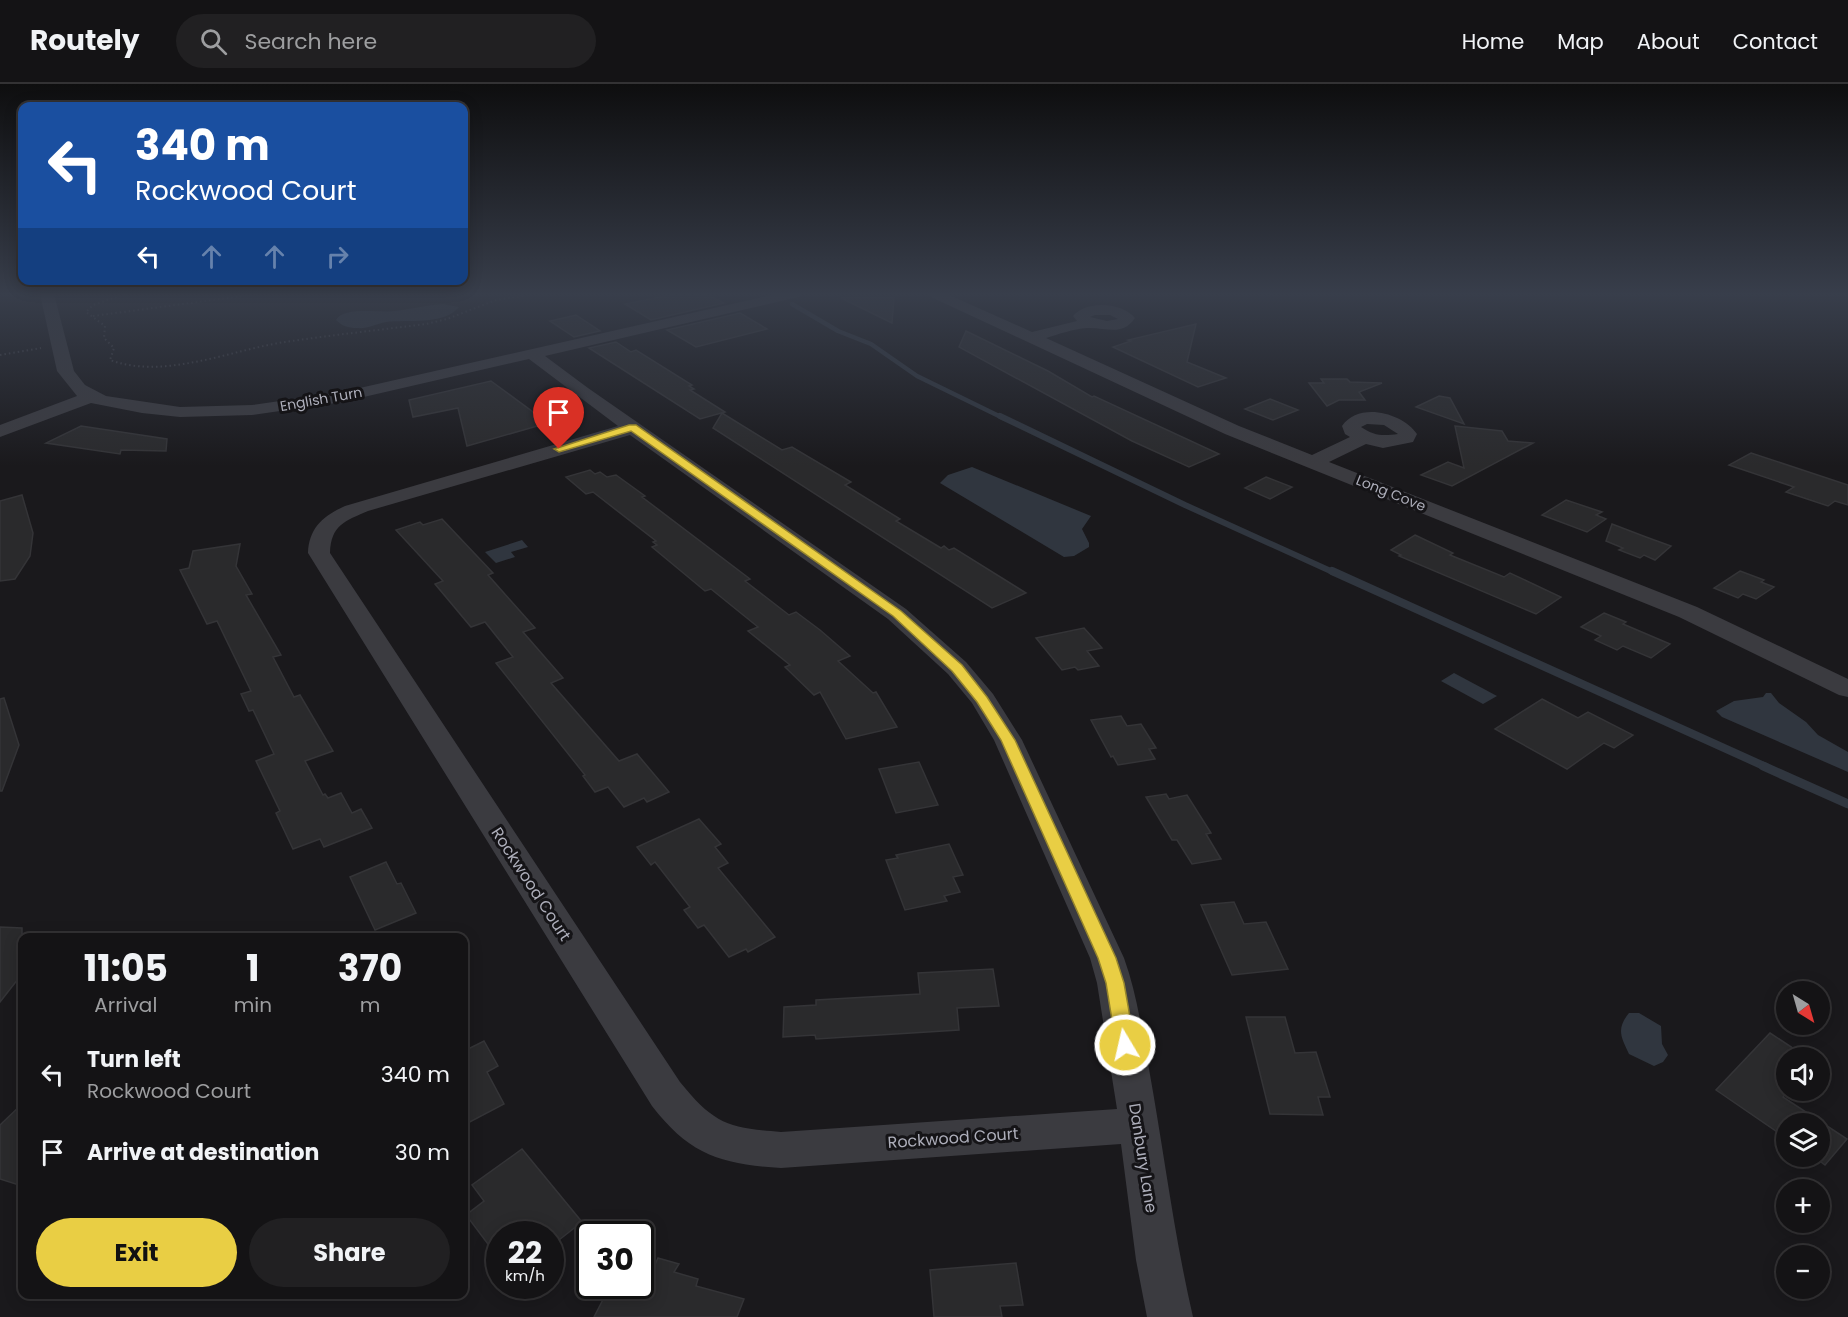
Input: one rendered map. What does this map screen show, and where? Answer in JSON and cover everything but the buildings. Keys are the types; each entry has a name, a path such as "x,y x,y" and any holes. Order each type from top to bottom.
{"street":[{"path":"61,352 66,371 79,389 91,397"},
{"name":"English Turn","path":"91,397 142,408 180,412 252,410 342,397 538,352"},
{"name":"Long Cove","path":"1063,352 1164,400 1688,612 1848,689"},
{"name":"Danbury Lane","path":"531,353 632,428 897,614 957,668 983,700 1008,740 1107,958 1115,983 1139,1125 1158,1260 1170,1317"},
{"path":"0,431 91,397"},
{"name":"Rockwood Court","path":"632,428 361,507 330,522 321,531 318,540 319,553 682,1116 706,1136 738,1148 781,1150 1139,1125"},
{"path":"1313,462 1364,438"}],"path":[{"path":"0,355 20,352"},
{"path":"113,352 110,360 119,364 163,367 237,352"}],"shaded area":[{"path":"972,467 1091,516 1082,529 1089,547 1074,556 1064,557 940,483 948,475"},
{"path":"522,540 528,547 511,552 515,557 496,563 485,552"},
{"path":"1454,673 1497,696 1483,704 1441,681"},
{"path":"1766,693 1771,693 1779,703 1806,722 1818,735 1848,752 1848,772 1722,717 1716,711 1734,701 1763,697"},
{"path":"1629,1013 1639,1013 1661,1026 1662,1044 1668,1055 1663,1062 1654,1066 1629,1054 1621,1029"}],"waterway":[{"path":"882,352 917,376 1003,418"},
{"path":"1000,416 1185,505 1335,573"},
{"path":"1332,571 1766,767"},
{"path":"1763,766 1848,804"}],"route":[{"path":"559,449 632,428 897,614 930,641 957,668 983,700 1008,740 1107,958 1115,983 1125,1045"}]}
